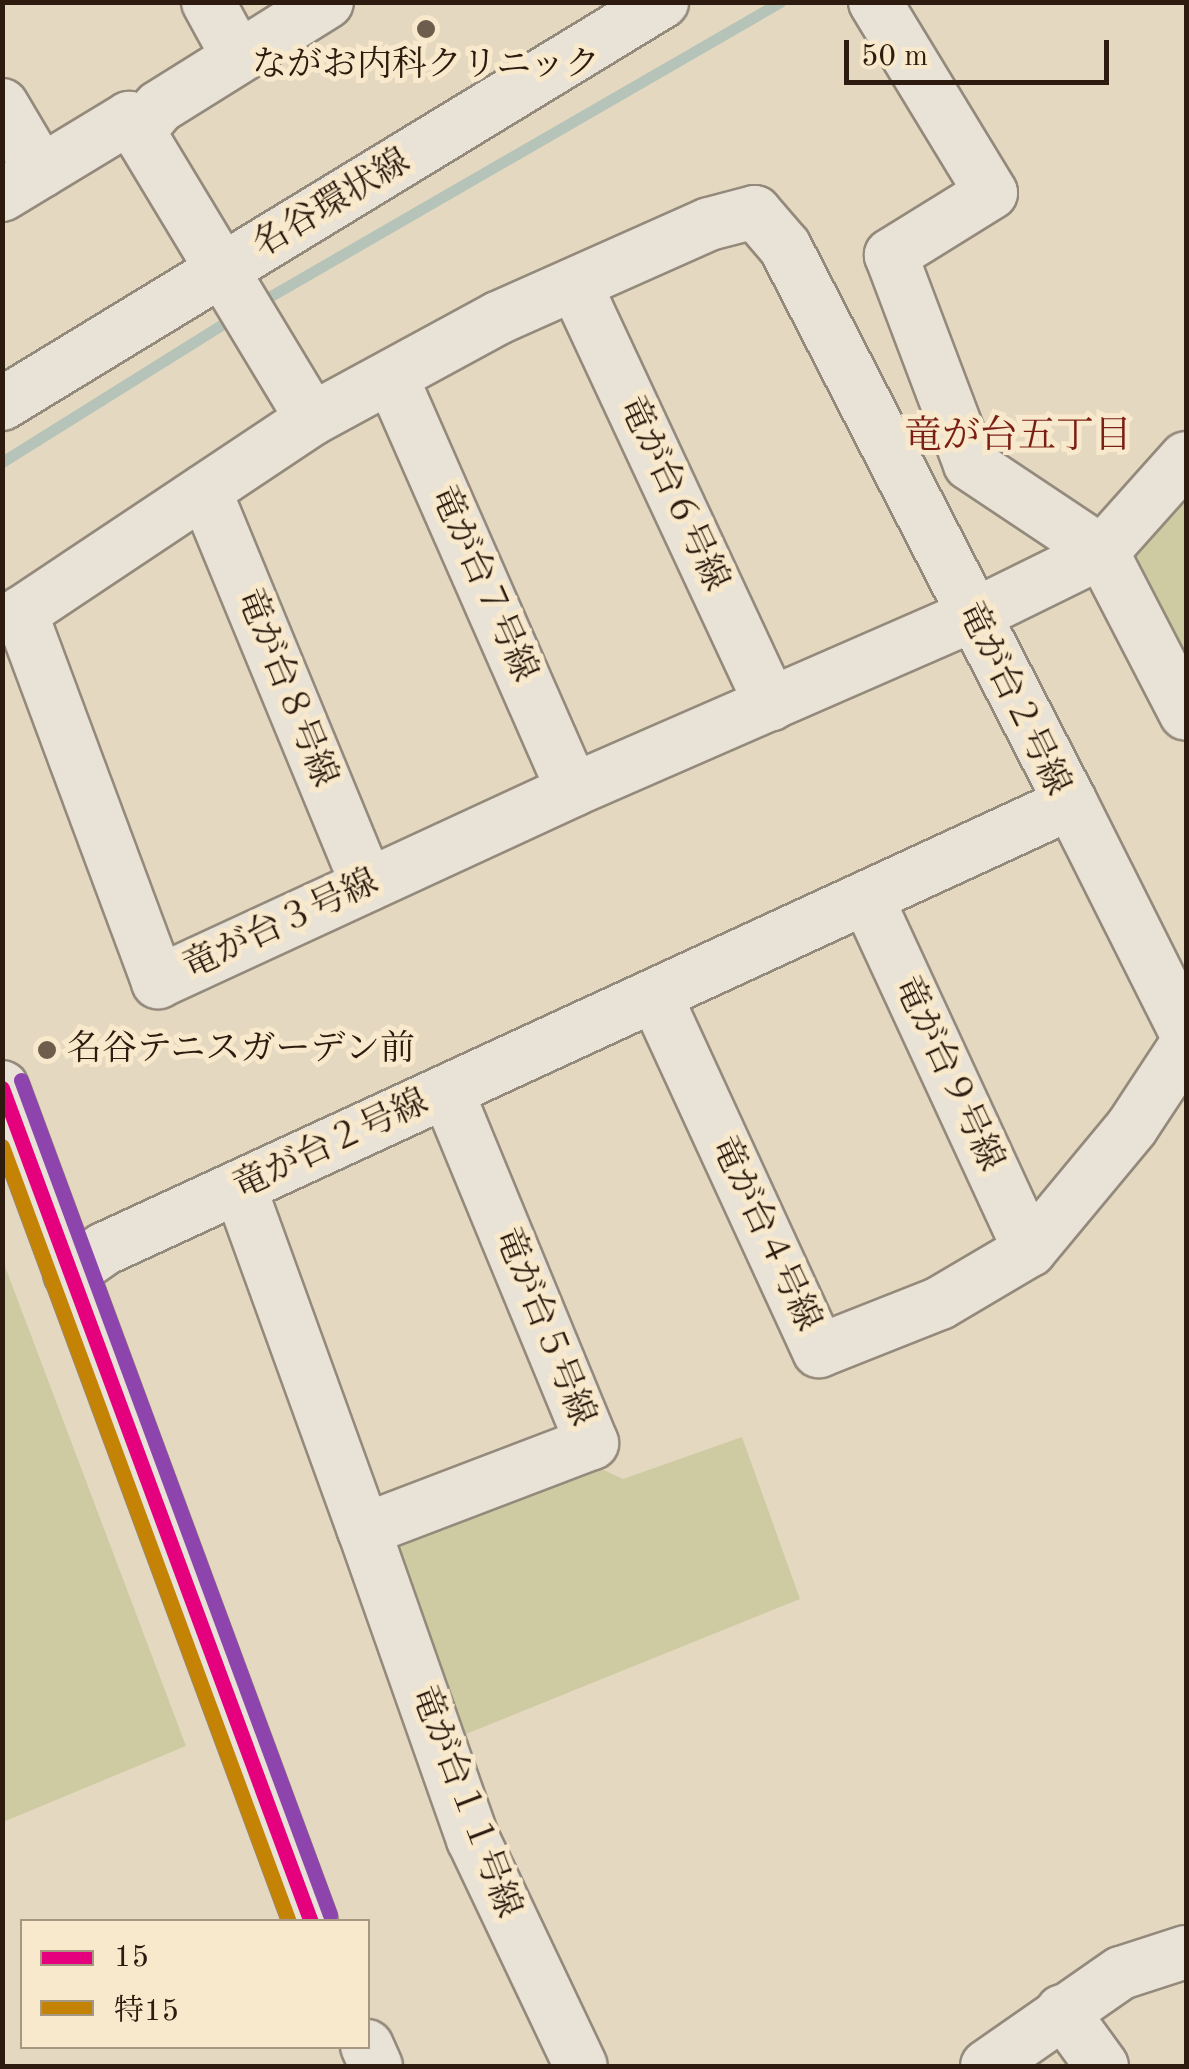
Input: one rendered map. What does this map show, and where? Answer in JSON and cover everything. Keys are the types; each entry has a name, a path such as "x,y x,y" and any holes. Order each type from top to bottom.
{"street":[{"path":"208,2 237,54"},
{"path":"312,419 144,140 144,126 159,107 237,54 327,2"},
{"name":"名谷環状線","path":"2,404 643,7"},
{"path":"880,11 990,193 891,255 970,464 1102,552 1186,714"},
{"path":"2,105 22,183 129,118 144,126"},
{"name":"竜が台２号線","path":"70,1273 104,1249 1071,803 786,247 755,212 734,214 576,284 452,342 312,419"},
{"name":"竜が台６号線","path":"576,284 771,705"},
{"name":"竜が台７号線","path":"392,378 573,790"},
{"name":"竜が台３号線","path":"312,419 21,613 158,982 573,790 974,616 1102,552"},
{"path":"1102,552 1186,458"},
{"name":"竜が台８号線","path":"205,490 367,886"},
{"path":"1071,803 1186,1032"},
{"name":"竜が台９号線","path":"867,898 1030,1250"},
{"name":"竜が台４号線","path":"656,997 819,1350 940,1304 1030,1250 1132,1127 1186,1046"},
{"path":"2,1087 310,1919"},
{"name":"竜が台５号線","path":"364,1530 592,1443 447,1092"},
{"path":"240,1188 364,1530"},
{"name":"竜が台１１号線","path":"364,1530 473,1840 581,2066"},
{"path":"987,2066 1062,2011 1131,1968 1186,1952"},
{"path":"1062,2011 1102,2066"}],"shaded area":[{"path":"1186,501 1186,654 1132,556 1155,522"},
{"path":"3,1261 186,1746 2,1822"},
{"path":"742,1437 800,1599 461,1736 389,1543 591,1464 623,1479"}],"waterway":[{"path":"257,304 780,2"},
{"path":"2,462 236,316"}],"transit line":[{"path":"21,1080 330,1915"},
{"name":"15","path":"2,1088 310,1919"},
{"name":"特15","path":"2,1146 288,1919"}],"place":[{"name":"ながお内科クリニック","path":"426,29"},
{"name":"名谷テニスガーデン前","path":"47,1050"}],"district":[{"name":"竜が台五丁目","path":"1018,438"}]}
